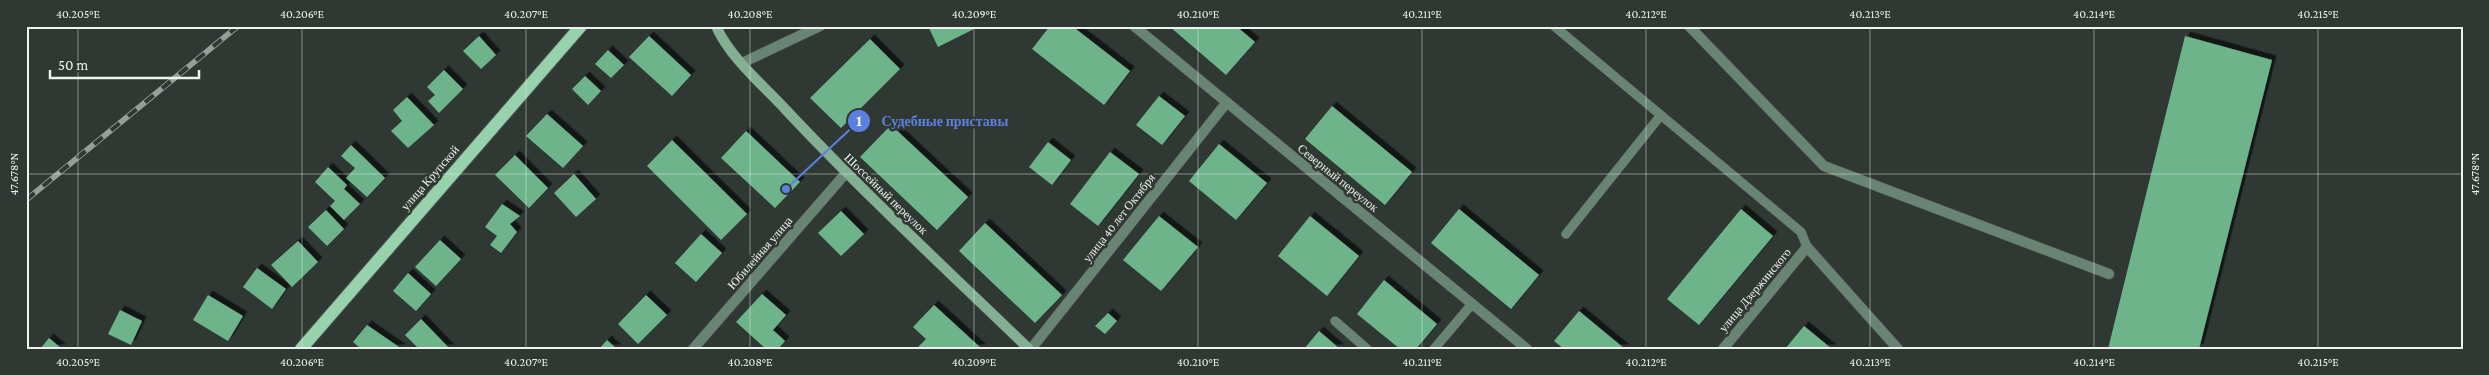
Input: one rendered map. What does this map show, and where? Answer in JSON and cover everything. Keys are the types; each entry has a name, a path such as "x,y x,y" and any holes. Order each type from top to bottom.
{"main road":[{"name":"улица Крупской","path":"301,349 581,26"},
{"name":"Шоссейный переулок","path":"711,26 718,31 742,63 846,173 1030,349"}],"street":[{"path":"742,63 820,26"},
{"name":"Северный переулок","path":"1134,26 1526,349"},
{"path":"1689,26 1824,166 2109,274"},
{"name":"улица 40 лет Октября","path":"1030,349 1227,102"},
{"name":"Юбилейная улица","path":"694,349 846,173"},
{"path":"1807,247 1898,349"},
{"name":"улица Дзержинского","path":"1723,349 1807,247"}],"lane":[{"path":"1554,26 1801,232 1807,247"},
{"path":"1566,234 1661,115"},
{"path":"1434,349 1472,304"},
{"path":"1335,321 1367,349"}],"building":[{"path":"928,26 980,26 938,47"},
{"path":"1050,26 1072,26 1130,71 1104,105 1032,49"},
{"path":"1169,26 1236,26 1255,42 1226,75"},
{"path":"479,36 496,55 481,69 463,51"},
{"path":"649,36 691,75 672,96 629,57"},
{"path":"2185,36 2272,60 2199,349 2108,349"},
{"path":"870,39 900,69 841,128 810,98"},
{"path":"608,50 624,65 611,78 595,64"},
{"path":"444,70 463,89 439,113 428,101 435,95 427,87"},
{"path":"585,76 601,91 588,105 572,89"},
{"path":"1159,96 1185,116 1162,145 1136,125"},
{"path":"407,97 434,125 408,148 391,131 402,121 393,110"},
{"path":"1332,106 1412,172 1385,205 1305,139"},
{"path":"547,114 583,146 563,168 526,136"},
{"path":"891,125 968,197 937,230 860,157"},
{"path":"746,131 800,182 775,208 721,158"},
{"path":"672,140 747,214 721,240 647,166"},
{"path":"1048,142 1071,160 1052,185 1029,167"},
{"path":"1219,144 1267,183 1236,220 1189,181"},
{"path":"351,145 385,178 367,197 346,178 355,168 341,156"},
{"path":"1110,152 1139,174 1098,226 1070,204"},
{"path":"515,155 548,188 529,208 495,175"},
{"path":"328,167 347,185 344,189 360,204 344,220 330,206 335,201 315,182"},
{"path":"574,174 596,199 576,217 554,193"},
{"path":"502,204 520,216 510,224 517,232 501,253 490,245 497,236 485,227"},
{"path":"1459,209 1539,275 1511,309 1431,243"},
{"path":"1741,209 1773,236 1699,325 1667,299"},
{"path":"326,210 344,229 327,246 308,227"},
{"path":"841,211 864,234 841,256 818,233"},
{"path":"1159,216 1198,247 1161,291 1123,260"},
{"path":"1310,216 1359,256 1327,296 1278,256"},
{"path":"985,223 1062,295 1035,323 959,251"},
{"path":"701,234 722,253 696,282 675,263"},
{"path":"440,240 461,259 436,286 415,267"},
{"path":"298,241 318,262 292,287 271,265"},
{"path":"257,268 286,289 272,309 243,287"},
{"path":"408,273 431,294 416,311 393,291"},
{"path":"1384,280 1437,324 1416,349 1400,349 1357,314"},
{"path":"762,294 786,315 773,330 785,341 778,349 766,349 736,322"},
{"path":"208,295 243,316 228,341 193,320"},
{"path":"646,295 667,315 638,344 618,324"},
{"path":"934,305 982,349 916,349 926,339 913,327"},
{"path":"120,310 142,321 131,345 108,334"},
{"path":"1579,311 1625,349 1564,349 1554,341"},
{"path":"1108,313 1117,321 1105,334 1095,326"},
{"path":"421,319 450,349 419,349 405,335"},
{"path":"367,325 402,349 361,349 353,342"},
{"path":"1804,326 1832,349 1785,349"},
{"path":"1319,331 1340,349 1304,349"},
{"path":"49,338 62,349 40,349"},
{"path":"607,340 617,349 599,349"}],"railway":[{"path":"26,200 238,26"}],"place":[{"name":"Судебные приставы","path":"786,189"}]}
